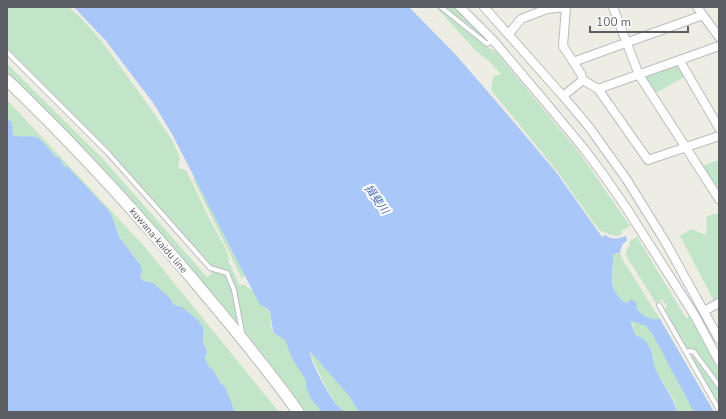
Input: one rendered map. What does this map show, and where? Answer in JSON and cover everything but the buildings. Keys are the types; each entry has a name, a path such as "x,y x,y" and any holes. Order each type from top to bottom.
{"main road":[{"name":"kuwana-kaidu line","path":"7,80 126,202 239,335 298,412"}],"street":[{"path":"460,7 493,40 585,150 605,177 695,316 719,361"},
{"path":"485,7 563,96 592,132 631,186 662,236 719,339"},
{"path":"509,34 521,19 547,9 566,7 563,46 581,74 583,80 598,89 648,160 719,136"},
{"path":"613,7 639,75 719,199"},
{"path":"697,7 719,37"},
{"path":"573,62 703,15"},
{"path":"598,89 719,46"},
{"path":"680,60 719,128"},
{"path":"563,96 583,80"},
{"path":"704,311 719,303"}],"lane":[{"path":"441,7 487,44 493,40"},
{"path":"7,52 108,153 210,268 227,273 234,290 242,332 239,335"},
{"path":"659,304 719,410"},
{"path":"686,352 694,352 719,386"}],"green space":[{"path":"7,7 69,7 83,20 103,43 172,140 180,158 178,168 186,170 225,247 228,260 240,286 243,284 253,291 260,304 268,309 273,332 284,339 288,349 326,412 304,412 290,390 236,327 7,75 7,64 103,159 207,277 212,274 212,268 151,197 110,152 7,48"},
{"path":"436,7 438,7 487,47 496,52 581,155 630,226 621,231 622,234 617,236 611,235 599,230 557,171 491,90 493,78 496,75 500,75 500,73 488,60 477,52"},
{"path":"444,7 454,7 483,35 481,36"},
{"path":"676,65 681,66 686,76 654,94 645,80 647,76"},
{"path":"7,100 144,246 279,412 234,411 225,387 221,384 205,358 207,352 203,342 203,327 198,320 186,310 174,305 171,299 148,281 142,280 140,277 141,272 139,262 122,241 114,224 88,191 40,139 13,135 12,123 7,118"},
{"path":"719,160 719,193 702,166"},
{"path":"195,178 245,275 242,279 193,179"},
{"path":"719,213 719,300 715,303 680,236 691,229 705,235 707,230 707,216"},
{"path":"637,237 686,318 690,316 719,370 719,382 695,350 690,348 687,349 664,310 667,306 662,299 656,303 626,256 626,251 630,245 629,242"},
{"path":"620,252 622,259 660,319 714,412 677,412 674,400 653,366 654,357 651,350 635,334 627,303 620,299 616,294 612,282 613,255"},
{"path":"310,350 349,396 359,412 343,412 338,406 323,382 311,356"},
{"path":"691,356 694,356 719,390 719,405"}],"water":[{"name":"揖斐川","path":"74,7 409,7 456,55 556,172 602,237 605,235 610,238 620,238 626,236 627,240 622,245 620,252 613,255 612,282 615,292 624,302 627,303 631,299 637,303 636,309 644,315 653,319 660,319 714,412 694,412 652,333 646,326 632,321 631,323 636,336 645,340 651,350 655,368 677,412 359,412 349,396 310,351 313,363 326,389 335,403 347,412 322,412 311,399 306,387 306,380 293,360 284,339 275,334 273,331 270,312 267,308 260,305 173,136 154,104 106,41"},
{"path":"7,118 12,123 13,135 36,137 41,140 56,157 59,158 65,167 68,167 110,212 120,238 140,264 142,272 140,277 142,280 153,283 171,299 174,305 182,307 198,320 203,327 203,342 207,352 205,358 221,384 225,387 235,412 7,412"}]}
